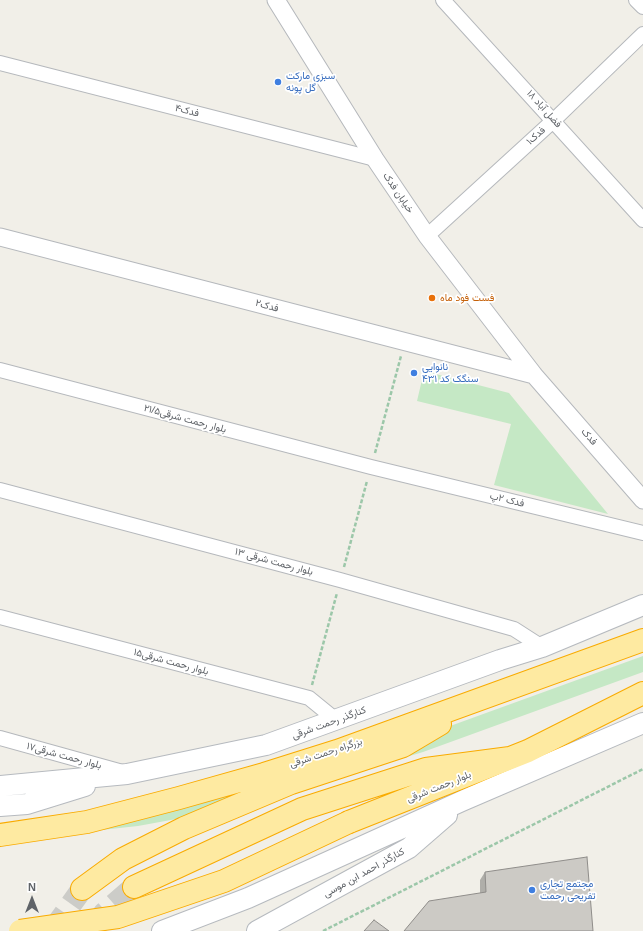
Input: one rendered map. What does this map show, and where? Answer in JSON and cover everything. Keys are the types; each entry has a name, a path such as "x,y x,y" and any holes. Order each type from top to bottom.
{"highway":[{"name":"بزرگراه رحمت شرقی","path":"0,835 87,822 179,798 337,751 643,640"},
{"path":"134,887 302,809 426,769 519,755 643,693"},
{"path":"82,889 123,859 184,828 291,783 403,746 476,701"},
{"name":"بلوار رحمت شرقی","path":"20,931 118,917 224,881 349,822 519,755"}],"main road":[{"name":"کنارگذر رحمت شرقی","path":"0,786 128,774 266,745 465,674 500,660 542,647 643,605"},
{"path":"162,931 248,898 643,723"},
{"path":"0,806 27,804 128,774"},
{"name":"کنارگذر احمد ابن موسی","path":"257,931 409,848 462,802"}],"street":[{"name":"خیابان فدک","path":"276,0 374,159 427,236 534,375"},
{"name":"فضل آباد ۱۸","path":"443,0 554,120 643,220"},
{"path":"636,0 643,7"},
{"name":"فدک۱","path":"427,236 554,120 643,34"},
{"name":"فدک۴","path":"0,63 374,159"},
{"name":"فدک۲","path":"0,236 534,375"},
{"name":"بلوار رحمت شرقی۲۱/۵","path":"0,370 371,467"},
{"name":"فدک","path":"534,375 643,500"},
{"name":"فدک ۲پ","path":"371,467 643,533"},
{"name":"بلوار رحمت شرقی ۱۳","path":"0,490 340,580 514,629 542,647"},
{"name":"بلوار رحمت شرقی۱۵","path":"0,617 308,698 336,720"},
{"name":"بلوار رحمت شرقی۱۷","path":"0,738 128,774"}],"path":[{"path":"371,467 405,342"},
{"path":"323,931 643,769"}],"green space":[{"path":"424,371 509,393 608,514 494,485 511,424 417,401"},
{"path":"643,656 643,672 423,752 231,809 138,826 0,841 329,770"}],"building":[{"name":"مجتمع تجاری تفریحی رحمت","path":"587,857 593,931 404,931 429,901 486,892 485,872"},
{"path":"374,920 389,931 364,931"}],"tunnel":[{"path":"94,930 104,913 134,887"},
{"path":"52,931 82,889"}],"place":[{"name":"سبزی مارکت گل پونه","path":"278,82"},
{"name":"فست فود ماه","path":"432,298"},
{"name":"نانوایی سنگک کد ۴۳۱","path":"414,373"},
{"name":"مجتمع تجاری تفریحی رحمت","path":"532,890"}]}
